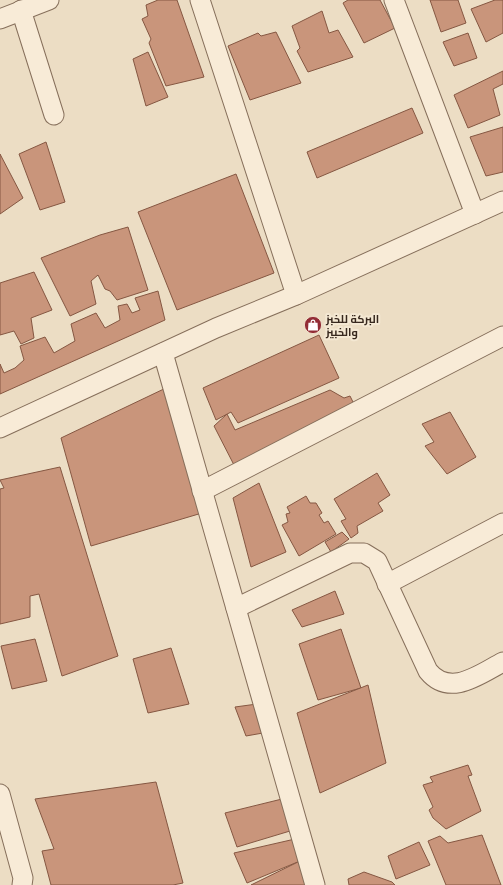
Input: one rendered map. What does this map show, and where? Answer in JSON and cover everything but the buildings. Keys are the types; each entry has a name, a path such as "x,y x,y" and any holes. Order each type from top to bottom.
{"street":[{"path":"0,19 49,0"},
{"path":"200,0 296,295"},
{"path":"394,0 476,214"},
{"path":"21,10 54,115"},
{"path":"0,428 216,328 296,295 503,201"},
{"path":"202,491 503,336"},
{"path":"163,353 314,885"},
{"path":"388,584 503,523"},
{"path":"236,608 350,553 364,552 377,560 428,671 437,680 451,685 460,684 503,662"},
{"path":"0,794 23,878 22,885"}],"place":[{"name":"البركة للخبز والخبيز","path":"313,325"}]}
